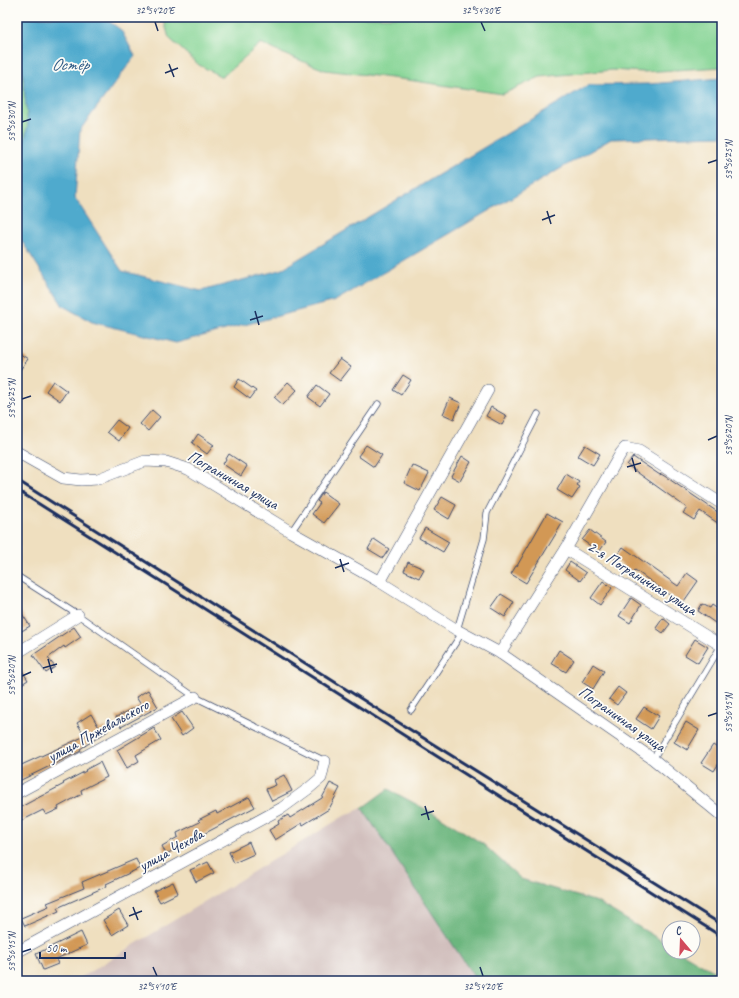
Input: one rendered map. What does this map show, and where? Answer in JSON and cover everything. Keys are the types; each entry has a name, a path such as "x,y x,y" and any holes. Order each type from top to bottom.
{"street":[{"path":"380,582 488,390"},
{"path":"500,653 566,549 625,448 639,451 722,504"},
{"name":"Пограничная улица","path":"17,452 63,478 80,480 98,479 145,461 166,462 188,469 291,532 380,582 457,630 500,653 653,759 722,816"},
{"name":"2-я Пограничная улица","path":"566,549 722,645"},
{"path":"17,653 78,615"},
{"name":"улица Пржевальского","path":"17,793 195,697"},
{"name":"улица Чехова","path":"17,952 282,808 321,778 325,761"}],"lane":[{"path":"291,532 378,404"},
{"path":"411,710 460,636 457,630 484,539 487,513 538,414"},
{"path":"17,576 78,615 195,697 325,761"},
{"path":"653,759 722,645"}],"shaded area":[{"path":"362,808 477,981 75,981 344,816"}],"green space":[{"path":"163,17 722,17 722,67 643,72 612,70 540,77 503,94 325,70 279,52 261,43 222,77 199,65 169,38"},
{"path":"17,66 22,66 28,125 17,178"},
{"path":"388,789 442,818 483,844 521,879 597,902 661,940 661,960 695,960 722,976 722,981 477,981 362,808"}],"water":[{"name":"Остёр","path":"17,17 103,17 121,30 135,56 80,130 75,198 122,271 201,291 280,270 588,85 649,84 722,78 722,136 611,139 335,301 176,343 92,322 63,306 18,235 17,178 28,125 22,66 17,66"}],"building":[{"path":"17,352 28,359 17,374"},
{"path":"340,359 351,367 340,381 329,373"},
{"path":"403,375 411,380 401,395 393,390"},
{"path":"239,379 256,391 250,399 234,387"},
{"path":"53,381 67,391 60,401 46,391"},
{"path":"288,382 297,390 283,405 274,397"},
{"path":"317,385 329,394 320,406 308,397"},
{"path":"450,398 461,403 454,419 443,414"},
{"path":"491,407 507,416 502,425 486,416"},
{"path":"152,410 160,417 148,431 140,424"},
{"path":"117,420 128,428 119,441 107,432"},
{"path":"198,434 214,445 207,454 192,443"},
{"path":"366,445 382,455 374,467 358,456"},
{"path":"585,445 600,454 593,465 578,456"},
{"path":"229,454 247,466 241,476 223,464"},
{"path":"462,456 471,462 460,481 451,476"},
{"path":"633,457 660,475 661,474 666,477 722,515 722,526 700,511 694,520 683,513 687,508 627,465"},
{"path":"412,465 429,473 420,491 404,483"},
{"path":"566,474 579,482 577,485 580,487 572,499 557,490"},
{"path":"323,492 339,504 324,523 312,514 320,503 317,501"},
{"path":"442,497 456,505 449,519 434,510"},
{"path":"547,513 563,522 526,583 511,574"},
{"path":"425,528 449,542 443,552 419,538"},
{"path":"590,530 606,542 599,552 582,540"},
{"path":"374,539 389,549 383,558 368,549"},
{"path":"623,547 678,586 687,573 698,581 682,604 635,570 633,572 614,559"},
{"path":"408,562 424,569 419,578 404,571"},
{"path":"570,562 586,573 580,581 565,570"},
{"path":"603,581 612,588 600,605 591,598"},
{"path":"501,594 514,602 505,617 491,608"},
{"path":"631,598 641,605 630,623 619,616"},
{"path":"702,604 710,608 712,605 722,612 722,619 718,625 698,611"},
{"path":"17,606 30,626 20,632 17,627"},
{"path":"663,618 670,624 663,633 656,628"},
{"path":"74,627 81,637 65,648 64,646 48,658 55,667 46,673 33,655"},
{"path":"695,639 708,647 698,663 685,655"},
{"path":"559,650 574,660 566,672 551,663"},
{"path":"17,663 28,680 17,687"},
{"path":"593,664 604,671 593,689 582,682"},
{"path":"618,687 626,693 617,705 609,699"},
{"path":"148,690 158,707 121,727 116,717 141,705 136,697"},
{"path":"644,707 659,716 651,729 636,719"},
{"path":"182,712 193,728 182,736 171,719"},
{"path":"91,714 100,729 105,727 108,731 80,749 81,751 17,782 17,767 85,736 77,723"},
{"path":"686,722 699,730 687,750 674,742"},
{"path":"154,728 161,740 136,755 139,761 127,768 117,750"},
{"path":"713,745 722,751 722,758 714,771 701,763"},
{"path":"100,762 107,777 81,790 82,794 58,807 59,809 46,815 43,810 17,823 17,809 64,784 63,783"},
{"path":"284,775 292,791 272,801 266,789 276,785 274,780"},
{"path":"330,783 340,788 329,809 303,825 302,823 275,840 269,830 279,824 278,821 288,815 290,818 322,798"},
{"path":"249,797 255,807 166,854 162,846 178,837 177,833 200,822 198,820 216,811 217,814"},
{"path":"249,842 254,854 234,863 229,852"},
{"path":"136,859 140,868 106,884 107,886 57,908 59,911 25,926 21,918 49,906 47,903 84,888 82,882"},
{"path":"208,862 214,873 196,882 190,870"},
{"path":"173,882 178,893 160,902 154,891"},
{"path":"119,910 128,925 112,935 103,920"},
{"path":"81,932 87,945 56,959 58,964 43,970 36,954"}],"railway":[{"path":"17,480 382,712 722,925"},
{"path":"17,490 722,937"}]}
